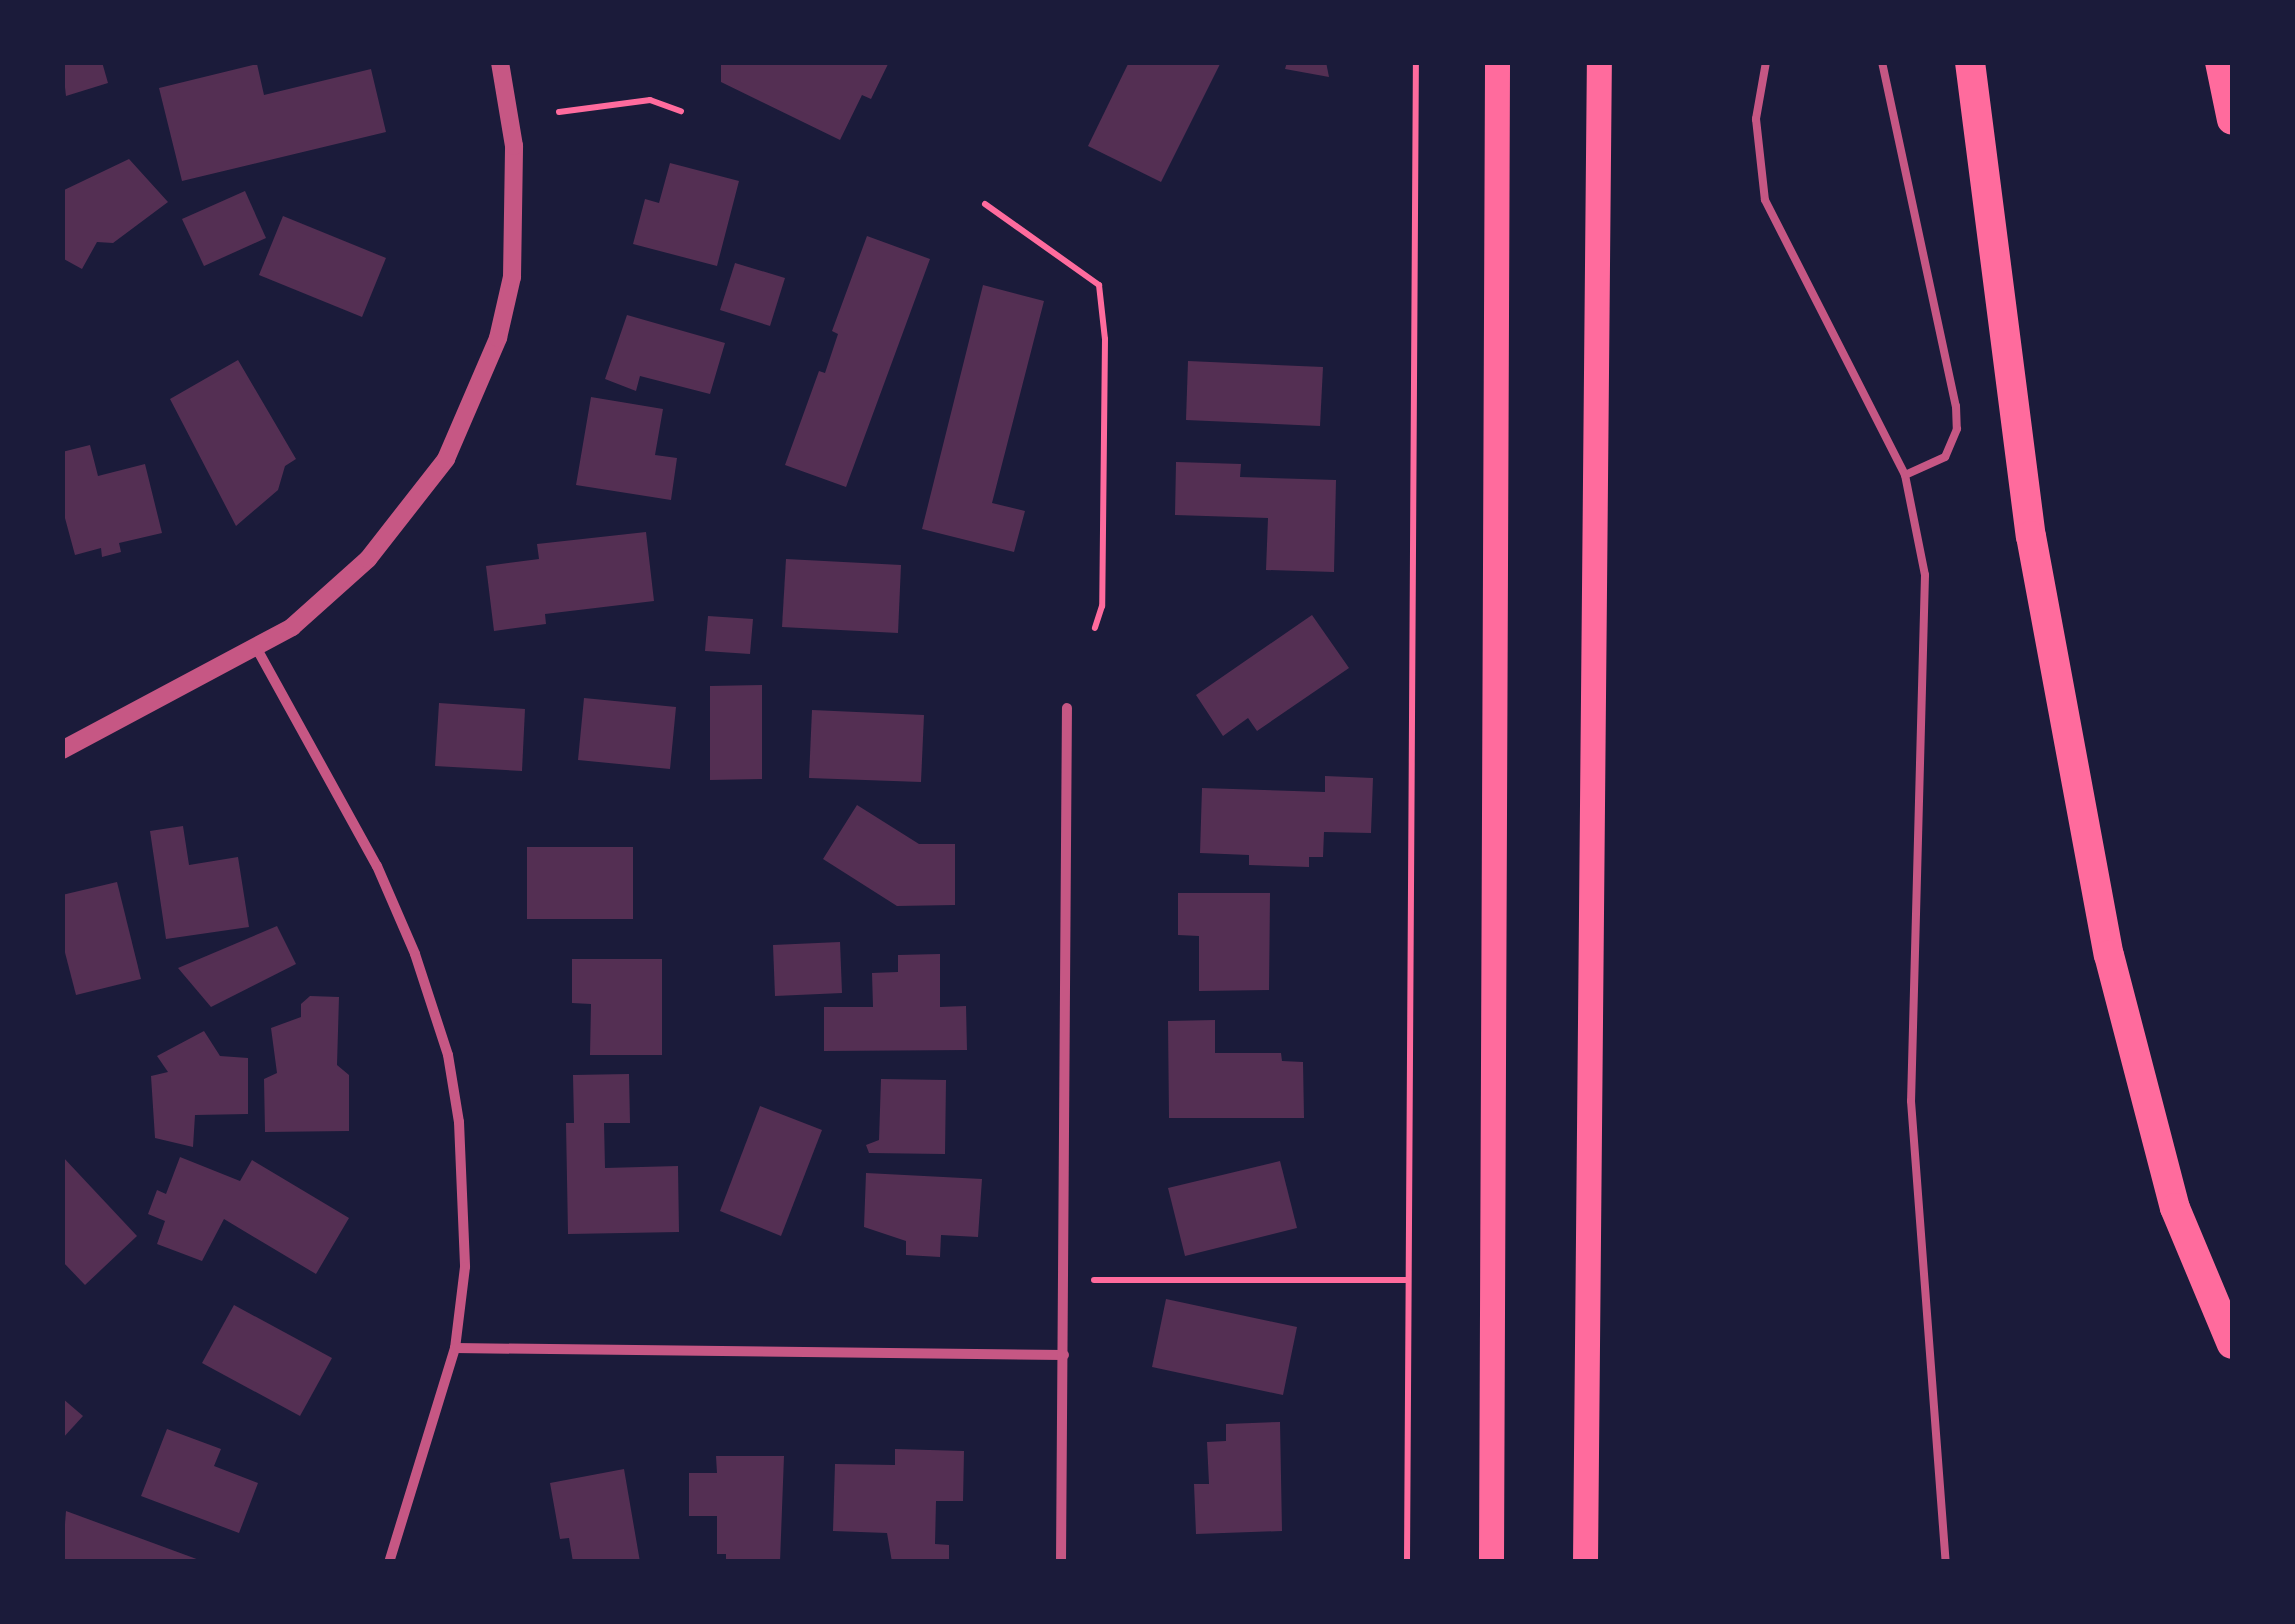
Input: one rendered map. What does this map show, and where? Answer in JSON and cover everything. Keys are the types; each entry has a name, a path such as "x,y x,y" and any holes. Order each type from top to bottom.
{"highway":[{"path":"1970,62 2030,536 2110,956 2175,1208 2232,1344"},
{"path":"2220,62 2232,120"}],"main road":[{"path":"1492,1562 1497,62"},
{"path":"1585,1562 1600,62"}],"street":[{"path":"62,750 258,649 327,599 406,516 446,458 476,394 512,277 514,146 500,62"},
{"path":"258,649 377,866 434,1006 459,1122 465,1201 455,1348 389,1562"},
{"path":"1061,1562 1067,708"},
{"path":"455,1348 1064,1354"}],"lane":[{"path":"1766,62 1756,119 1765,200 1904,476 1920,538 1928,612 1912,1102 1946,1562"},
{"path":"1882,62 1956,406 1957,429 1945,457 1904,476"}],"path":[{"path":"1407,1562 1416,62"},
{"path":"559,112 650,100 681,111"},
{"path":"986,204 1099,285 1105,339 1102,606 1095,628"},
{"path":"1094,1280 1409,1280"}],"building":[{"path":"62,62 102,62 108,83 66,96"},
{"path":"721,62 889,62 871,99 862,95 840,140 721,82"},
{"path":"1129,62 1221,62 1161,182 1088,146"},
{"path":"1287,62 1326,62 1329,77 1285,69"},
{"path":"257,64 264,95 371,69 386,132 182,181 159,88"},
{"path":"129,159 168,202 113,243 97,242 82,269 62,258 62,191"},
{"path":"670,163 739,181 717,266 633,244 645,199 659,203"},
{"path":"245,191 266,238 204,266 182,219"},
{"path":"283,216 386,258 362,317 259,275"},
{"path":"867,236 930,259 846,487 785,465 819,371 825,373 838,334 832,331"},
{"path":"735,263 785,278 770,326 720,310"},
{"path":"983,285 1044,301 992,503 1025,511 1014,552 922,529"},
{"path":"627,315 725,343 710,394 640,376 636,391 605,379"},
{"path":"238,360 296,459 285,466 278,490 236,526 170,399"},
{"path":"1188,361 1323,367 1320,426 1186,420"},
{"path":"591,397 663,409 655,455 677,458 671,500 576,485"},
{"path":"90,445 98,476 145,464 162,533 119,543 121,552 102,557 101,548 75,555 62,507 62,452"},
{"path":"1176,462 1241,464 1240,477 1336,480 1334,572 1266,570 1268,518 1175,515"},
{"path":"646,532 654,601 545,614 546,624 494,631 486,566 539,559 537,544"},
{"path":"786,559 901,565 898,633 782,627"},
{"path":"1312,615 1349,668 1257,731 1248,718 1223,736 1196,695"},
{"path":"708,616 753,619 750,654 705,651"},
{"path":"762,685 762,779 710,780 710,686"},
{"path":"584,698 676,707 670,769 578,760"},
{"path":"439,703 525,709 522,771 435,766"},
{"path":"812,710 924,715 921,782 809,778"},
{"path":"1325,776 1373,778 1371,833 1324,832 1323,857 1309,857 1309,867 1249,865 1249,855 1200,853 1202,788 1325,792"},
{"path":"857,805 919,844 955,844 955,905 897,906 823,859"},
{"path":"183,826 189,865 238,857 249,927 166,939 150,831"},
{"path":"527,847 633,847 633,919 527,919"},
{"path":"117,882 141,979 76,995 62,941 62,895"},
{"path":"1178,893 1270,893 1269,990 1199,991 1199,936 1178,935"},
{"path":"277,926 296,964 211,1007 178,968"},
{"path":"840,942 842,993 775,996 773,945"},
{"path":"940,954 940,1007 966,1006 967,1050 824,1051 824,1007 873,1007 872,973 898,972 898,955"},
{"path":"572,959 662,959 662,1055 590,1055 591,1004 572,1003"},
{"path":"310,996 339,997 337,1065 349,1075 349,1131 265,1132 264,1079 277,1073 271,1028 301,1017 301,1004"},
{"path":"1215,1020 1215,1053 1281,1053 1282,1061 1303,1062 1304,1118 1169,1118 1168,1021"},
{"path":"204,1031 220,1056 248,1058 248,1114 195,1115 193,1147 155,1138 151,1076 168,1072 157,1056"},
{"path":"629,1074 630,1123 604,1123 605,1168 678,1166 679,1232 568,1234 566,1123 574,1123 573,1075"},
{"path":"881,1079 946,1080 945,1154 869,1153 866,1145 879,1140"},
{"path":"760,1106 822,1130 781,1236 720,1211"},
{"path":"62,1156 137,1236 85,1285 62,1261"},
{"path":"180,1157 240,1181 252,1160 349,1218 316,1274 224,1219 202,1261 157,1244 165,1221 148,1214 157,1190 166,1194"},
{"path":"1280,1161 1297,1228 1185,1256 1168,1188"},
{"path":"866,1173 982,1179 978,1237 941,1235 940,1257 906,1255 906,1241 864,1227"},
{"path":"1166,1299 1297,1327 1283,1395 1152,1367"},
{"path":"234,1305 332,1358 300,1416 202,1363"},
{"path":"62,1398 83,1416 62,1439"},
{"path":"1280,1422 1282,1531 1196,1534 1194,1484 1209,1484 1207,1442 1226,1441 1226,1424"},
{"path":"167,1429 221,1449 214,1466 258,1483 239,1533 141,1496"},
{"path":"895,1449 964,1451 963,1501 936,1501 935,1544 949,1545 949,1562 892,1562 887,1533 833,1531 835,1464 895,1465"},
{"path":"716,1456 784,1456 780,1562 726,1562 726,1554 717,1554 717,1516 689,1516 689,1473 717,1473"},
{"path":"624,1469 640,1562 573,1562 569,1538 560,1539 550,1483"},
{"path":"66,1511 202,1561 202,1562 62,1562"}]}
